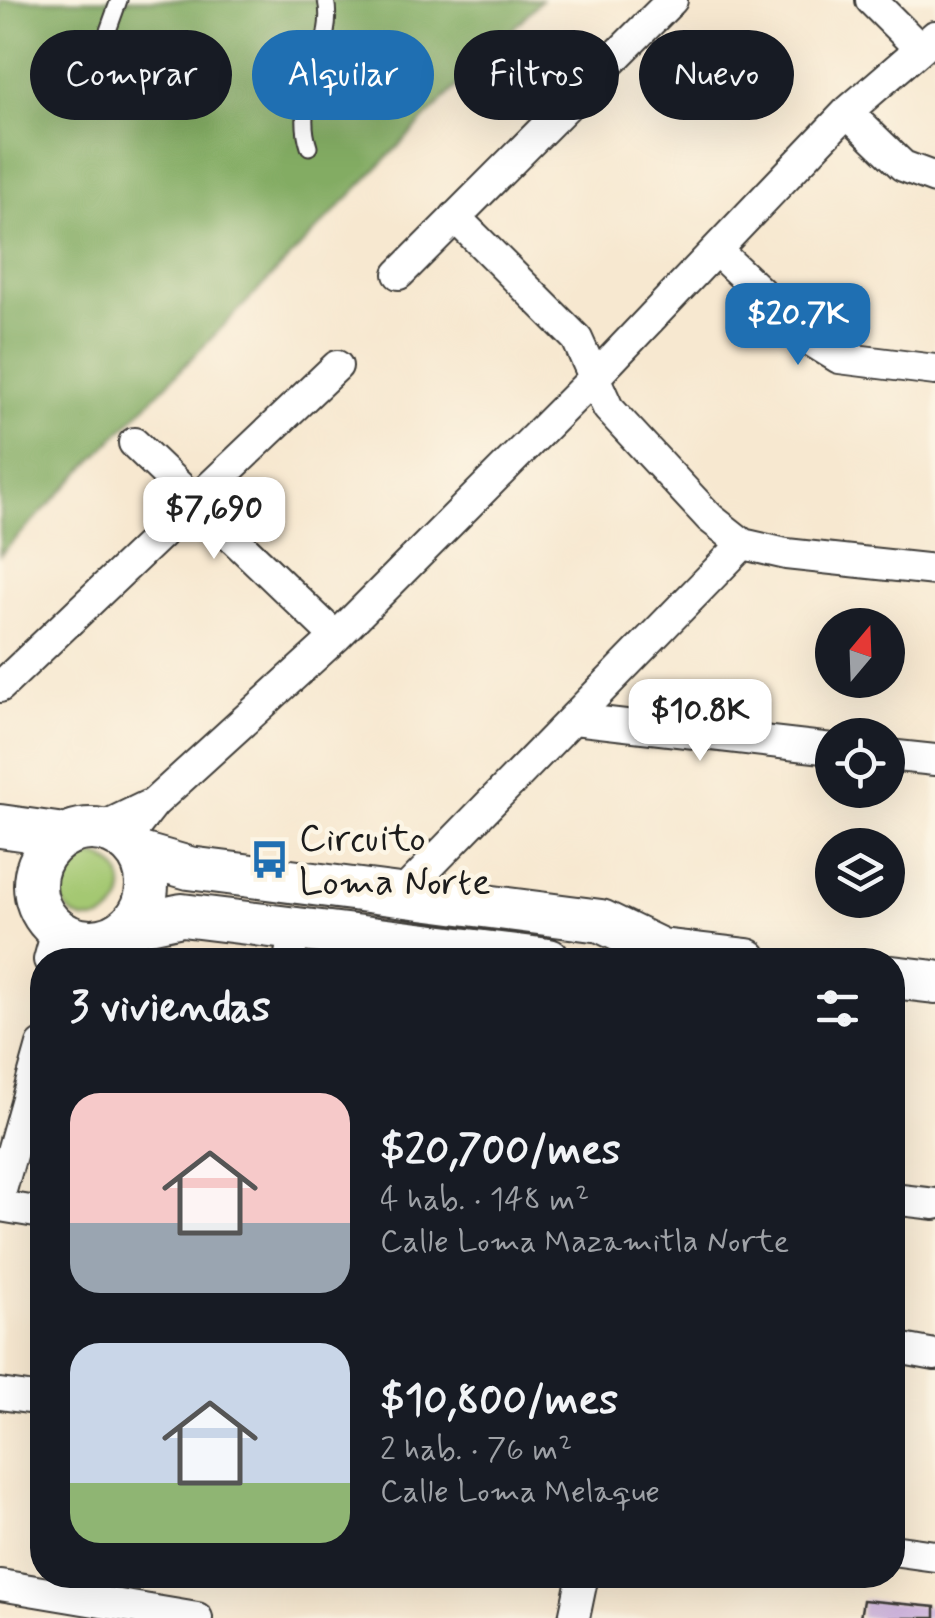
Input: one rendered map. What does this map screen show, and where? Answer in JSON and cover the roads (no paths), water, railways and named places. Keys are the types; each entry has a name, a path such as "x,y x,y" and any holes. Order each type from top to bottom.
{"street":[{"path":"398,274 672,0"},
{"path":"77,938 34,877 50,845 106,839 154,802 336,638 595,378 847,112 927,41 871,0"},
{"path":"847,112 903,166 935,178"},
{"path":"455,218 577,340 608,408 710,518 743,544 786,554 935,570"},
{"path":"717,251 813,342 840,358 935,370"},
{"path":"0,687 197,504 337,366"},
{"path":"134,443 336,638"},
{"path":"401,895 743,544"},
{"path":"574,720 815,747"},
{"path":"905,757 935,760"},
{"path":"0,826 106,839 189,868 601,920 656,948"},
{"path":"77,938 147,891 106,839"},
{"path":"0,878 77,938"},
{"path":"77,938 182,915 292,944 355,948"},
{"path":"905,979 935,982"},
{"path":"0,1194 30,1088"},
{"path":"905,1201 935,1204"},
{"path":"0,1206 30,1211"},
{"path":"905,1349 935,1355"},
{"path":"0,1394 30,1398"},
{"path":"905,1552 935,1556"},
{"path":"0,1585 198,1618"},
{"path":"574,1618 580,1588"}],"lane":[{"path":"108,30 119,0"},
{"path":"308,147 303,130 304,101 325,26 326,0"}],"place":[{"name":"Circuito Loma Norte","path":"269,859"}]}
